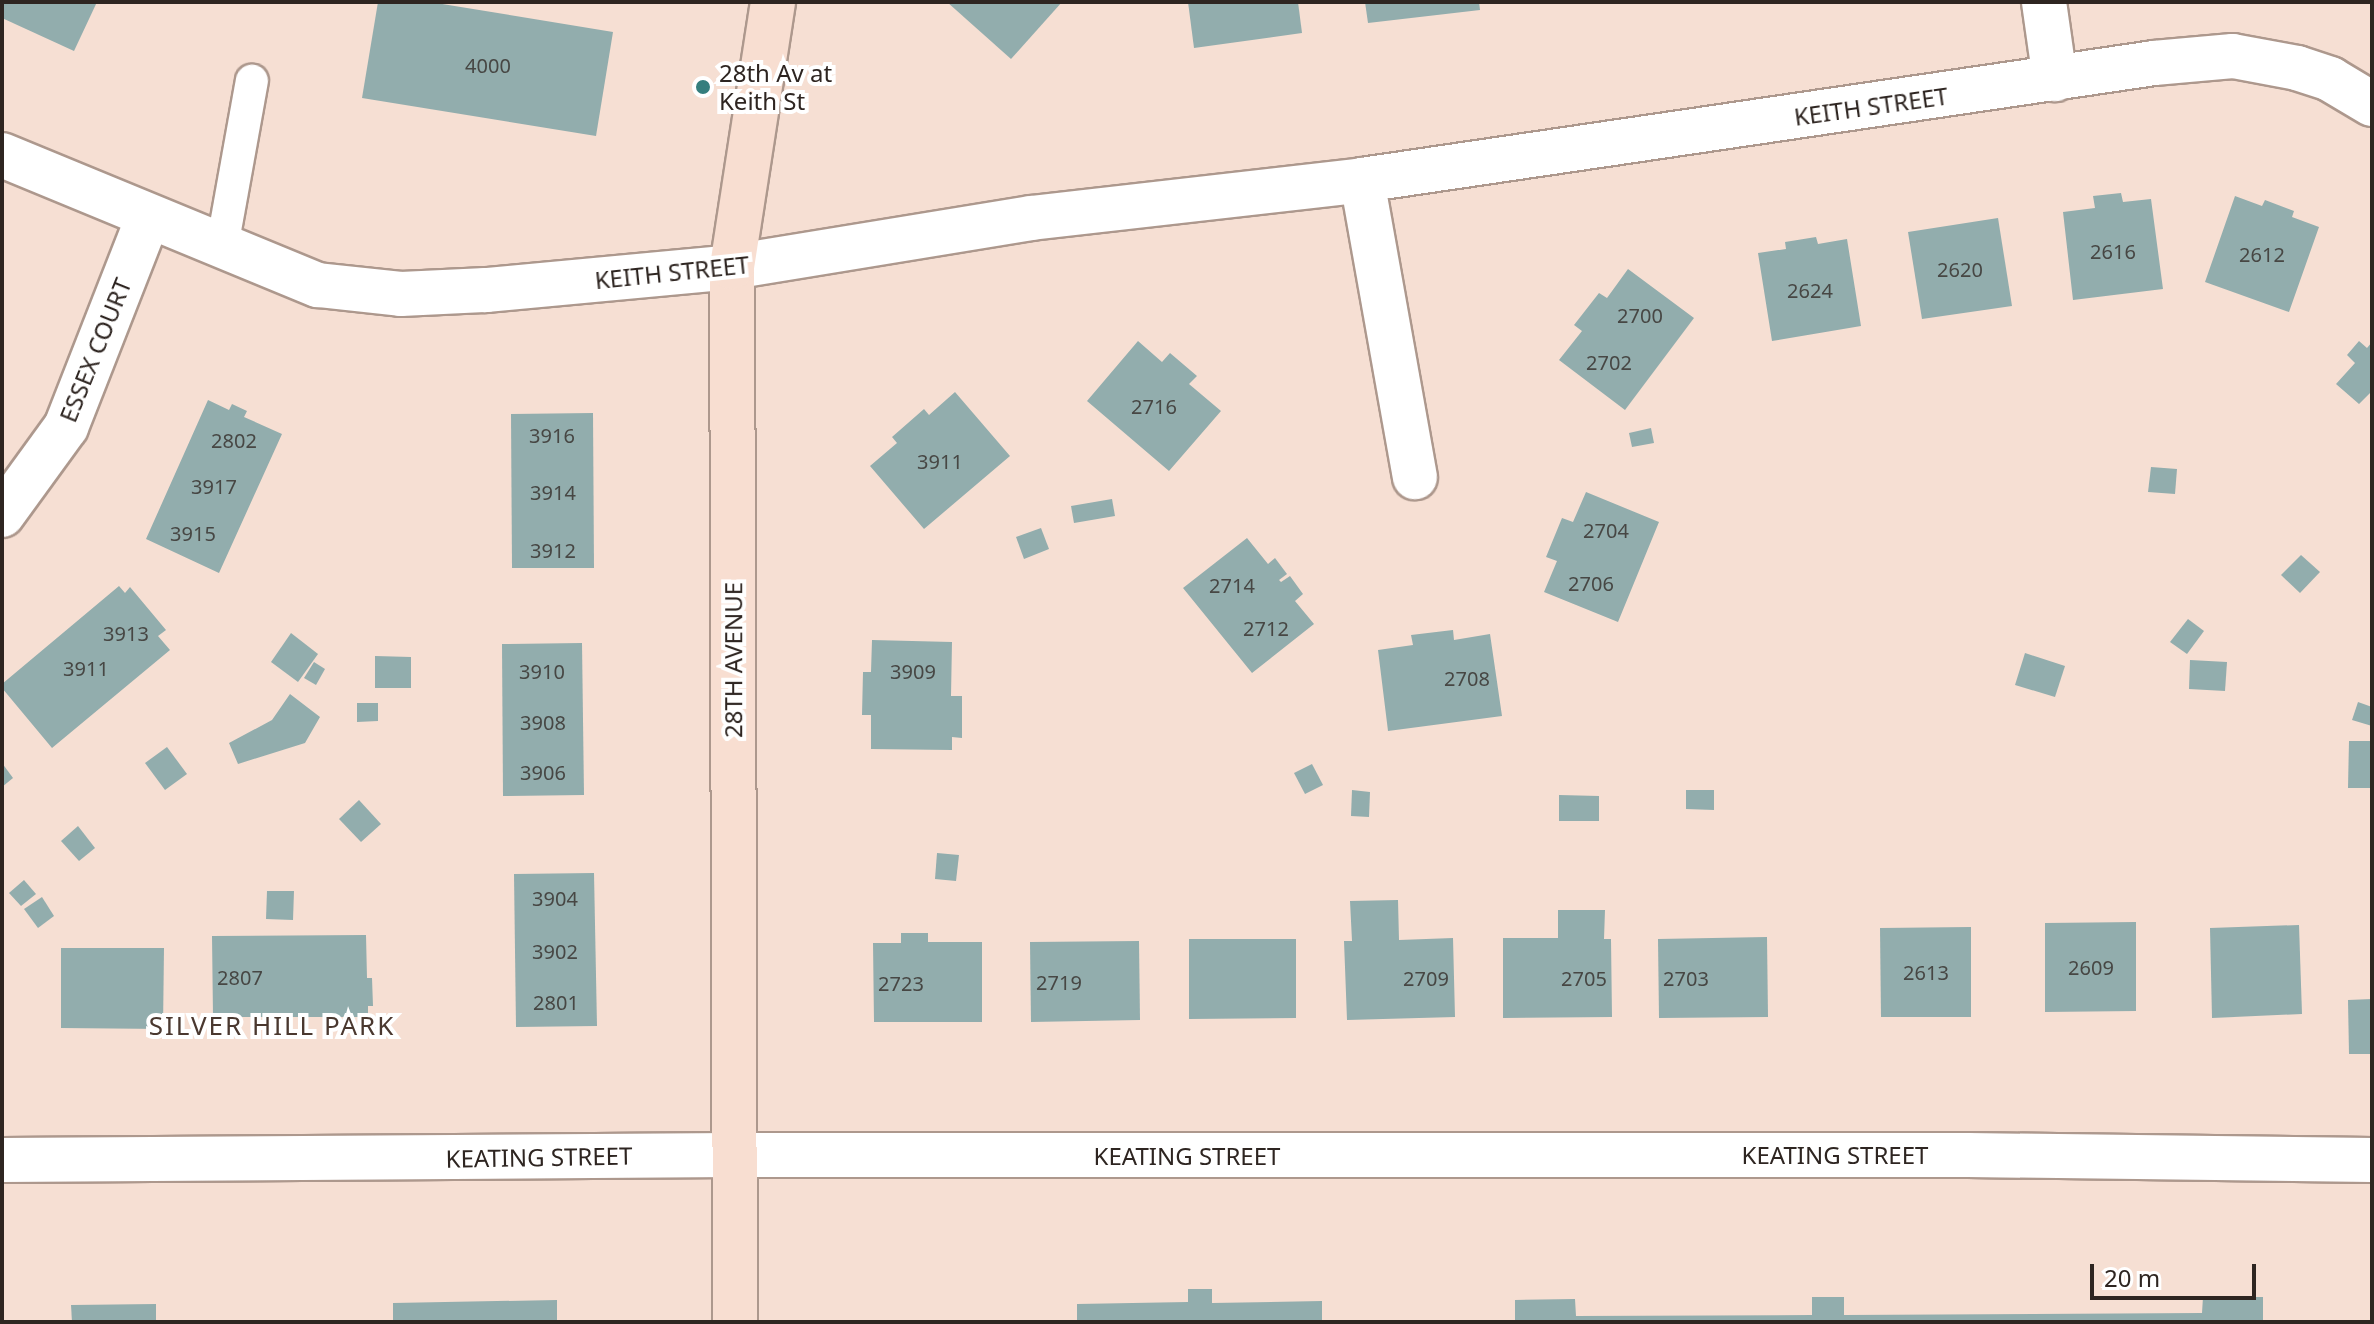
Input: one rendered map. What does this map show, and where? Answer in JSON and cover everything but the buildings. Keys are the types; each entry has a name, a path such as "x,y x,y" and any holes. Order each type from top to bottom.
{"street":[{"name":"28TH AVENUE","path":"735,1322 732,267 773,2"},
{"path":"2044,2 2055,79"},
{"name":"KEITH STREET","path":"2,155 148,218 318,285 401,294 486,290 732,267 1031,218 1362,180 2154,63 2233,56 2297,68 2330,79 2372,104"},
{"path":"1362,180 1415,477"},
{"name":"ESSEX COURT","path":"2,515 66,427 148,218"},
{"name":"KEATING STREET","path":"2,1160 733,1155 1968,1155 2372,1160"}],"lane":[{"path":"222,247 252,81"}],"place":[{"name":"28th Av at Keith St","path":"703,87"}],"district":[{"name":"SILVER HILL PARK","path":"272,1026"}]}
